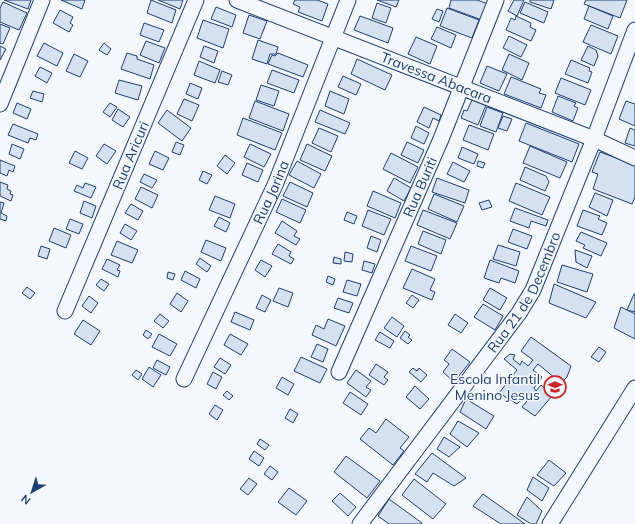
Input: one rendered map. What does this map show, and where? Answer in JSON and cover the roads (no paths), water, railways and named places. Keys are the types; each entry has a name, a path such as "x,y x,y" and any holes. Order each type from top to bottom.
{"street":[{"path":"0,104 42,0"},
{"name":"Rua Aricuri","path":"65,311 196,0"},
{"name":"Travessa Abacara","path":"237,0 594,139 635,158"},
{"name":"Rua Jarina","path":"184,380 275,184 332,37 348,0"},
{"name":"Rua Buriti","path":"339,372 437,147 496,0"},
{"name":"Rua 21 de Decembro","path":"360,524 519,313 533,290 594,139 635,30"},
{"path":"550,524 635,388"}],"place":[{"name":"Escola Infantil Menino Jesus","path":"555,387"}]}
